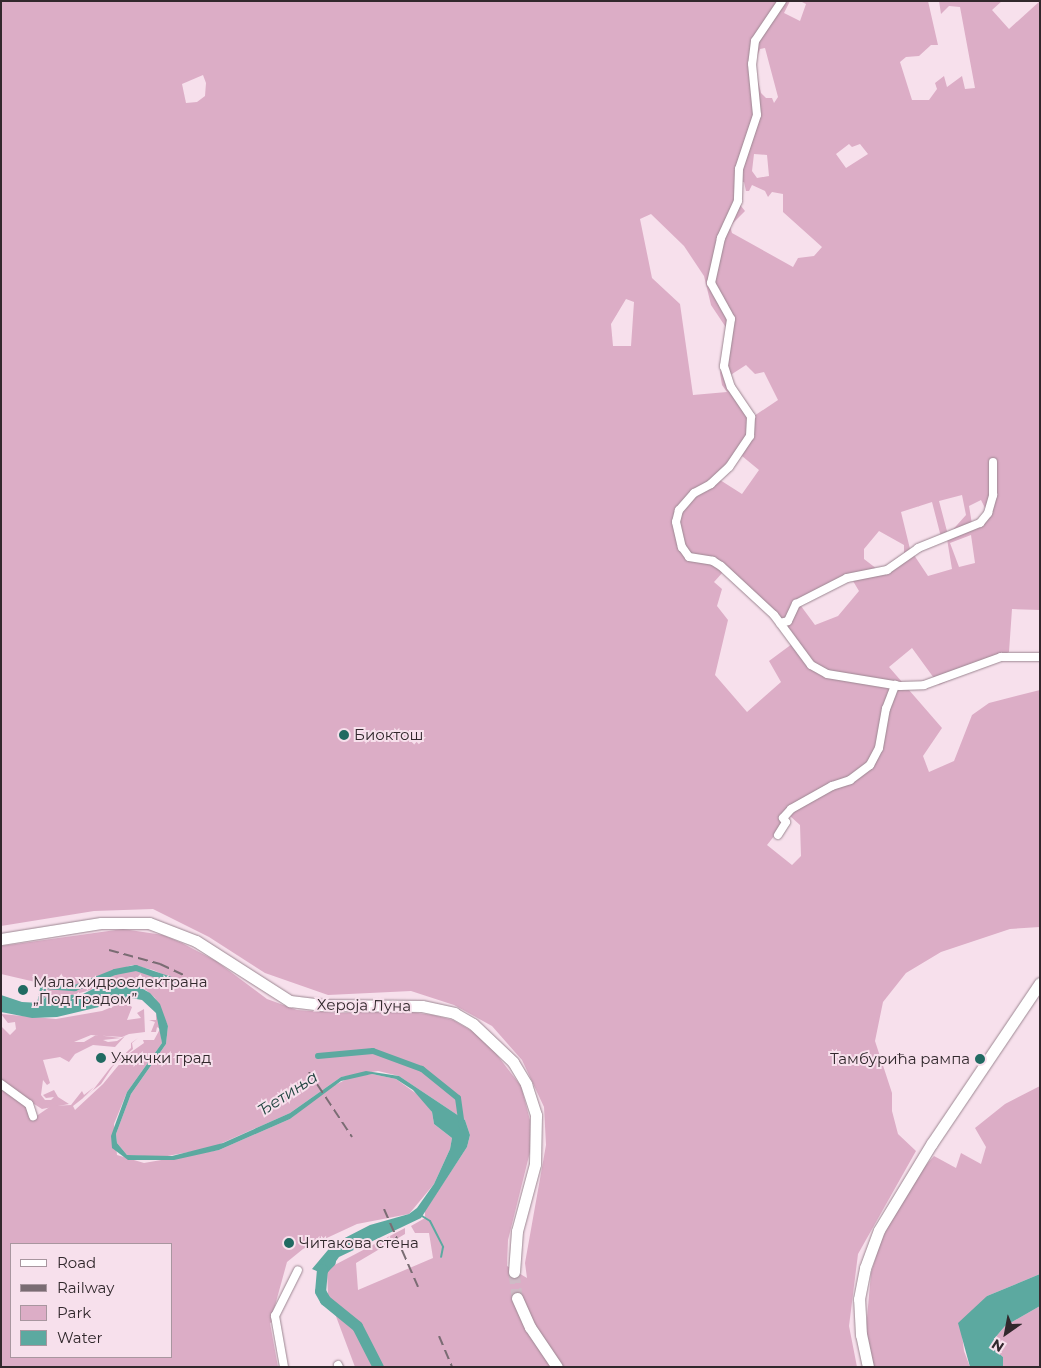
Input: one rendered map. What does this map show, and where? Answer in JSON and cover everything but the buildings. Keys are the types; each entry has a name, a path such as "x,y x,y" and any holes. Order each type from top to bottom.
{"main road":[{"name":"Хероја Луна","path":"1,939 101,923 149,923 196,941 290,1001 326,1006 422,1006 454,1013 473,1024 513,1062 526,1084 536,1115 536,1154 515,1241 514,1272"},
{"path":"868,1367 861,1335 860,1299 866,1263 879,1230 932,1143 1040,983"},
{"path":"517,1298 530,1327 557,1367"}],"street":[{"path":"782,1 754,47 752,64 758,115 739,169 738,201 721,238 712,274 713,288 731,318 729,342 724,356 726,377 751,417 750,436 729,467 710,484 684,501 676,522 682,547 689,557 713,561 721,566 780,623 819,671 895,685 924,685 1001,657 1040,657"},
{"path":"780,623 788,621 796,604 847,578 887,570 918,548 980,523 988,513 993,494 993,462"},
{"path":"778,835 786,822 783,818 791,809 832,786 850,780 870,765 879,748 886,709 895,685"},
{"path":"1,1084 29,1104 33,1116"},
{"path":"284,1367 276,1316 298,1270"}],"green space":[{"path":"1,1 790,1 784,13 800,21 806,4 800,1 928,1 938,45 931,45 919,56 906,57 900,62 912,100 929,100 937,89 935,83 944,76 947,87 962,76 965,89 975,88 960,7 949,6 941,14 939,1 1002,1 992,10 1009,29 1040,1 1040,610 1012,609 1009,652 939,685 912,648 889,667 942,728 923,756 929,772 954,761 972,715 989,703 1040,690 1040,927 1010,929 941,952 906,973 883,1002 875,1041 892,1093 892,1111 898,1134 916,1151 858,1254 849,1326 857,1367 355,1367 328,1295 327,1269 405,1228 405,1234 356,1263 358,1290 433,1258 429,1233 415,1233 411,1226 425,1218 425,1211 467,1147 470,1135 465,1120 399,1076 378,1071 341,1077 290,1113 211,1148 162,1157 127,1155 117,1143 116,1134 131,1094 166,1044 168,1026 155,998 146,990 118,982 73,995 44,998 44,988 75,990 128,970 145,972 171,983 173,979 153,970 132,965 72,987 44,984 1,974 1,946 123,929 163,935 216,961 267,999 297,1010 340,1013 396,1010 433,1015 453,1020 484,1038 521,1086 530,1120 530,1152 508,1240 507,1266 527,1278 525,1263 546,1145 544,1107 522,1060 492,1026 454,1005 411,991 328,995 265,973 209,937 153,909 94,911 1,926","holes":["765,48 778,97 774,103 772,98 766,98 761,93 754,65 760,49","203,75 206,83 205,96 197,102 186,103 182,84","849,144 852,147 860,144 868,154 846,168 836,154","754,154 767,155 769,176 757,178 752,171","742,182 744,182 746,191 749,191 752,185 765,191 768,197 772,192 783,194 783,212 822,247 814,256 798,258 793,267 732,233 730,226 745,211 736,200","651,214 684,246 704,276 711,305 729,332 720,373 722,385 727,392 693,395 680,304 652,278 640,219","626,299 634,302 631,346 613,346 611,324","746,365 755,374 764,372 778,400 754,416 729,376","742,456 759,470 742,494 720,480","962,495 966,515 948,535 939,501","981,500 986,510 985,517 972,524 969,506","932,502 941,537 947,539 952,569 928,576 910,549 901,512","879,531 904,545 904,553 886,566 877,569 864,559 864,549","971,535 975,563 959,567 950,543","723,572 772,616 792,644 769,661 781,682 747,712 715,675 728,620 717,606 722,589 714,582","849,580 853,581 859,591 838,616 815,625 801,606","790,816 800,825 801,856 792,865 767,845"]},
{"path":"124,1002 132,1007 127,1020 141,1018 137,1013 144,1009 145,1032 129,1034 122,1037 102,1036 121,1038 103,1040 108,1042 117,1041 125,1036 115,1047 93,1045 75,1054 69,1062 60,1057 43,1060 50,1083 47,1085 43,1080 41,1095 45,1100 51,1100 54,1097 46,1098 43,1095 54,1090 58,1097 69,1104 42,1109 1,1083 1,1026 10,1035 16,1029 15,1022 8,1023 1,1014 56,1019 102,1011","holes":["91,1035 96,1035 84,1042 74,1042"]},
{"path":"156,1013 160,1024 162,1043 127,1092 114,1124 117,1155 144,1163 219,1150 290,1119 329,1088 351,1077 372,1074 396,1079 421,1097 432,1112 434,1124 452,1138 450,1149 434,1184 409,1214 357,1224 303,1249 287,1262 273,1313 277,1320 270,1323 278,1367 1,1367 1,1086 27,1104 35,1117 51,1106 71,1105 82,1091 84,1095 94,1087 73,1106 75,1110 103,1084 127,1055 144,1043 143,1040 154,1040 160,1029 157,1027 156,1032 151,1032 155,1022 149,1020 156,1020"},
{"path":"138,1038 132,1043 133,1049 113,1066 101,1084 84,1097 93,1090 110,1068 131,1048 131,1043"},
{"path":"1040,1086 1040,1274 987,1296 962,1334 964,1351 970,1367 874,1367 866,1329 871,1273 880,1243 895,1212 919,1173 934,1156 956,1168 961,1153 981,1164 986,1147 975,1128 1005,1104"},
{"path":"1040,1306 1040,1367 1003,1367 1003,1357 995,1350 994,1339 1005,1326"}],"water":[{"name":"Ђетиња","path":"118,982 136,985 150,993 160,1004 168,1026 166,1044 131,1094 116,1134 117,1143 127,1155 172,1156 223,1143 290,1113 341,1077 366,1071 399,1076 465,1120 470,1135 467,1147 421,1218 339,1257 326,1275 312,1269 333,1244 370,1225 409,1214 417,1208 434,1184 450,1149 452,1138 434,1124 432,1112 413,1090 396,1079 372,1074 341,1081 290,1119 219,1150 174,1160 128,1160 112,1148 111,1136 127,1092 162,1043 156,1013 142,1000 131,998 113,1000 99,1007 57,1017 32,1018 1,1012 1,995 22,1002 40,1003 46,997 83,994 103,984"},
{"path":"1040,1274 1040,1306 1005,1326 994,1339 995,1350 1003,1357 1003,1367 970,1367 958,1323 987,1296"}],"waterway":[{"path":"44,986 75,988 115,972 136,968 173,981"},
{"path":"39,1009 43,988"},
{"path":"318,1056 373,1051 422,1069 458,1098 462,1127"},
{"path":"422,1216 430,1221 443,1247 441,1257"},
{"name":"Ђетиња","path":"330,1261 322,1269 320,1291 325,1300 357,1326 378,1367"}],"tunnel":[{"path":"514,1272 517,1298"}],"railway":[{"path":"109,950 160,964 186,976"},
{"path":"309,1072 352,1137"},
{"path":"384,1209 418,1287"},
{"path":"439,1336 452,1367"}],"place":[{"name":"Биоктош","path":"344,735"},
{"name":"Мала хидроелектрана „Под градом”","path":"23,990"},
{"name":"Ужички град","path":"101,1058"},
{"name":"Тамбурића рампа","path":"980,1059"},
{"name":"Читакова стена","path":"289,1243"}]}
